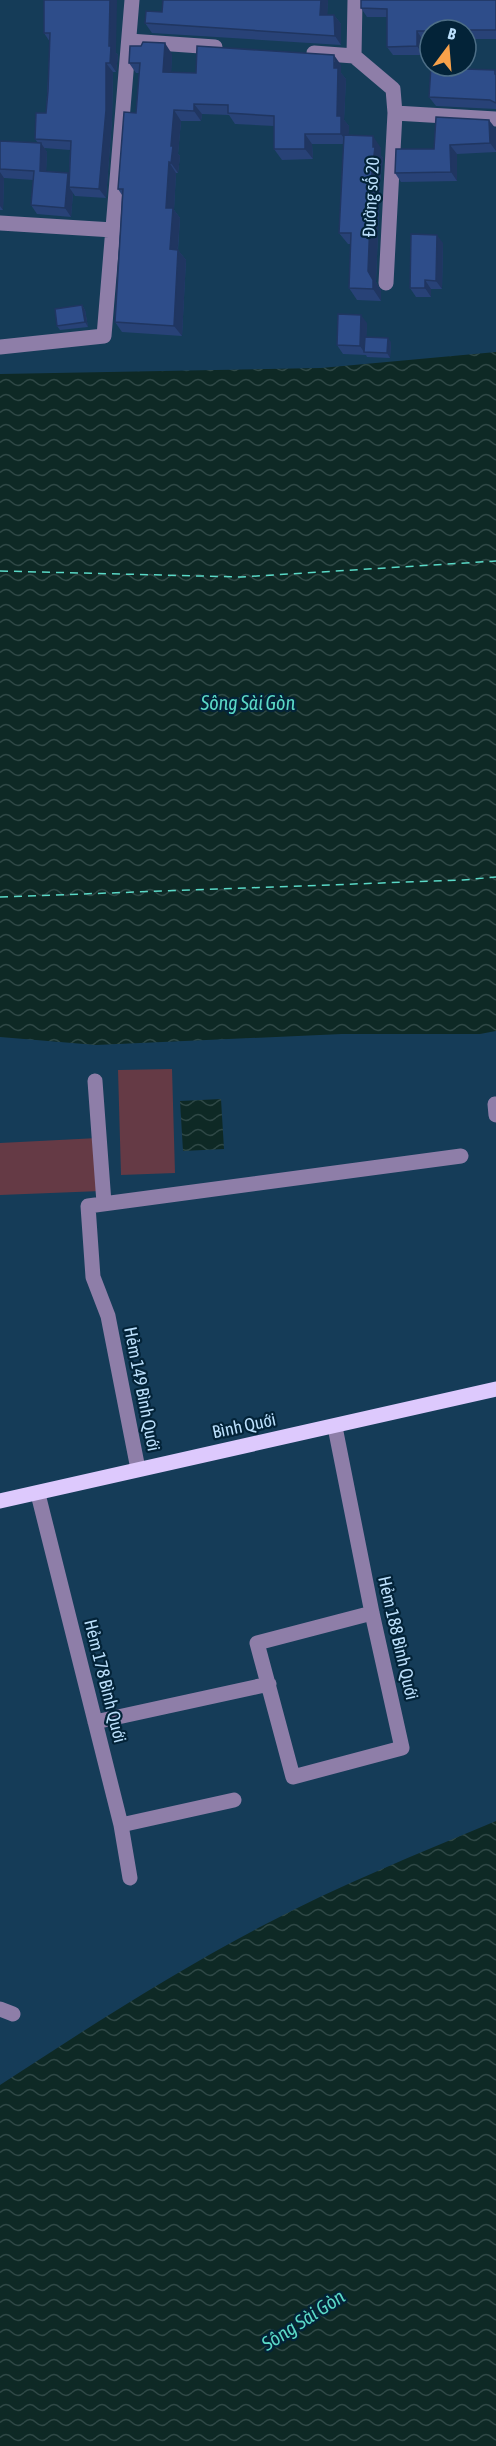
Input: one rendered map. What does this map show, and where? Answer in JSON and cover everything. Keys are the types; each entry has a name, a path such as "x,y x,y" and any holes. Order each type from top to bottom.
{"main road":[{"name":"Bình Quới","path":"0,1501 496,1389"}],"street":[{"path":"0,347 104,336 132,0"},
{"path":"295,52 354,56 355,0"},
{"path":"129,41 235,48"},
{"name":"Đường số 20","path":"354,56 393,89 395,113 386,284"},
{"path":"395,113 496,119"},
{"path":"0,223 113,230"},
{"path":"95,1081 104,1203 461,1156"},
{"name":"Hẻm 149 Bình Quới","path":"104,1203 88,1206 93,1277 108,1316 138,1469"},
{"name":"Hẻm 188 Bình Quới","path":"269,1684 293,1777 402,1748 335,1427"},
{"name":"Hẻm 178 Bình Quới","path":"38,1494 121,1826 130,1878"},
{"path":"95,1722 269,1684 257,1643 372,1613"},
{"path":"121,1826 234,1800"}],"shaded area":[{"path":"172,1069 175,1173 121,1175 118,1070"},
{"path":"98,1138 101,1191 0,1195 0,1143"}],"water":[{"name":"Sông Sài Gòn","path":"496,352 496,1031 480,1034 342,1034 96,1045 0,1037 0,374 321,368"},
{"path":"221,1099 224,1149 183,1151 180,1101"},
{"name":"Sông Sài Gòn","path":"496,1821 496,2446 0,2446 0,2085 163,1982 292,1910"}],"building":[{"path":"44,0 110,0 109,46 111,46 110,63 106,63 106,110 99,189 69,187 71,141 35,139 36,113 46,113 48,91 50,33 44,33"},
{"path":"163,0 321,0 320,15 334,15 335,36 145,23 146,11 162,12"},
{"path":"361,0 496,0 496,30 478,30 478,18 418,18 417,46 387,47 387,9 361,8"},
{"path":"143,42 165,43 163,72 196,73 197,46 334,55 334,68 338,68 337,116 341,116 341,134 305,134 305,149 274,149 274,116 228,113 228,105 194,104 194,111 174,110 171,146 173,146 171,163 169,162 166,208 173,208 170,249 178,250 174,326 115,322 123,189 118,189 124,112 136,113 140,63 129,63 130,46 141,46"},
{"path":"478,69 495,70 496,103 490,100 429,97 430,78 478,78"},
{"path":"436,117 489,120 490,143 450,145 451,172 395,173 396,149 434,149"},
{"path":"344,135 373,136 373,147 375,147 368,271 373,280 373,289 349,288 351,233 339,233"},
{"path":"0,141 41,143 40,171 68,173 65,208 31,205 34,171 0,169"},
{"path":"411,234 437,235 436,281 425,280 425,288 410,288"},
{"path":"82,305 85,322 57,326 55,309"},
{"path":"338,314 361,315 360,346 337,345"},
{"path":"365,337 388,338 387,353 364,352"}],"ferry route":[{"path":"0,571 241,577 496,561"},
{"path":"0,897 496,877"}]}
